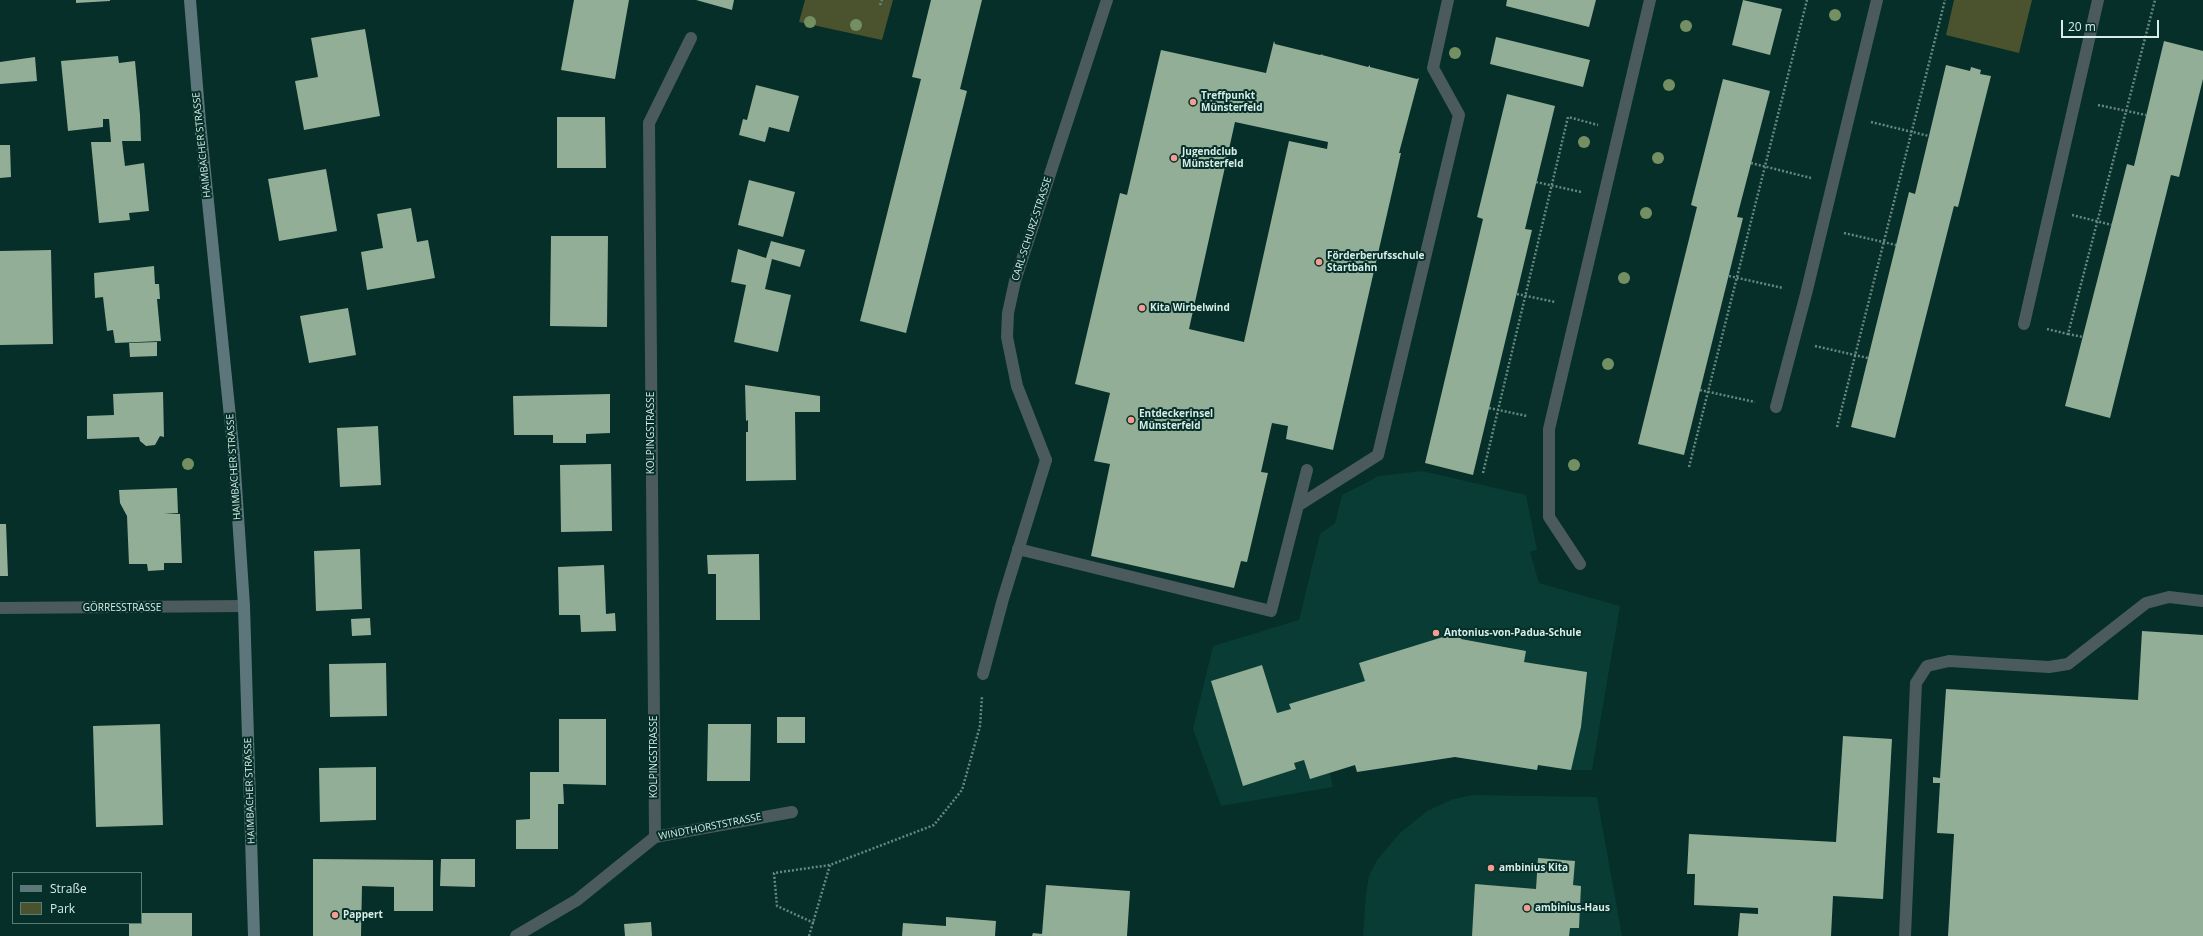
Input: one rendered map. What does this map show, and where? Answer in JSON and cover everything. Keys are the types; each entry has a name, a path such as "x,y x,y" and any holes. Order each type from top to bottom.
{"main road":[{"name":"HAIMBACHER STRASSE","path":"190,0 200,123 234,456 244,606 254,936"}],"street":[{"name":"CARL-SCHURZ-STRASSE","path":"1018,549 1046,460 1016,386 1007,337 1008,313 1015,281 1107,0"},
{"path":"1299,505 1378,455 1459,115 1433,68 1448,0"},
{"path":"1580,564 1550,517 1550,422 1650,0"},
{"path":"1776,407 1806,294 1877,0"},
{"path":"2024,324 2098,0"},
{"name":"KOLPINGSTRASSE","path":"655,837 649,123 691,38"},
{"path":"983,674 1018,549 1271,611 1307,470"},
{"path":"1905,936 1916,682 1927,666 1950,661 2049,667 2068,664 2146,603 2169,597 2203,601"},
{"name":"GÖRRESSTRASSE","path":"0,608 244,606"},
{"name":"WINDTHORSTSTRASSE","path":"516,936 577,900 655,837 792,812"}],"path":[{"path":"880,5 882,0"},
{"path":"1689,467 1738,278 1807,0"},
{"path":"1837,428 1945,0"},
{"path":"2068,334 2155,0"},
{"path":"2075,100 2146,115"},
{"path":"1483,473 1553,185 1568,117 1620,130"},
{"path":"1849,117 1928,136"},
{"path":"1752,163 1833,183"},
{"path":"1536,182 1603,198"},
{"path":"2098,222 2112,225"},
{"path":"1822,228 1896,245"},
{"path":"1729,276 1806,294"},
{"path":"1517,294 1578,307"},
{"path":"2024,324 2083,337"},
{"path":"1794,341 1868,358"},
{"path":"1700,390 1776,407"},
{"path":"1489,408 1550,422"},
{"path":"814,923 777,906 774,873 830,864 934,825 962,790 980,726 983,674"},
{"path":"809,936 830,864"}],"shaded area":[{"name":"Antonius-von-Padua-Schule","path":"1422,471 1526,495 1537,550 1530,552 1539,583 1620,606 1592,770 1571,770 1538,765 1537,770 1455,757 1355,765 1330,773 1333,787 1221,806 1193,729 1213,646 1299,620 1320,534 1335,523 1342,495 1379,476"},
{"name":"ambinius Kita","path":"1472,795 1597,797 1622,936 1363,936 1366,893 1369,876 1377,860 1400,833 1427,811 1453,799"}],"green space":[{"path":"805,0 893,0 882,40 799,22"},
{"path":"1954,0 2032,0 2019,53 1946,35"}],"building":[{"path":"76,0 110,0 110,1 76,3"},
{"path":"574,0 629,0 615,79 561,70"},
{"path":"696,0 734,0 732,10"},
{"path":"931,0 982,0 960,89 967,91 906,333 860,321 921,79 912,77"},
{"path":"1507,0 1596,0 1589,27 1506,6"},
{"path":"1743,0 1782,9 1770,55 1732,45"},
{"path":"365,29 380,116 304,130 295,81 318,77 311,38"},
{"path":"1496,37 1590,60 1583,87 1490,64"},
{"name":"Förderberufsschule Startbahn","path":"1274,41 1275,44 1320,55 1323,54 1322,55 1368,67 1370,65 1370,67 1417,79 1419,78 1399,153 1401,153 1333,450 1286,439 1288,426 1272,423 1261,472 1268,473 1247,562 1241,561 1234,588 1091,556 1110,464 1094,461 1110,393 1075,384 1120,193 1127,195 1161,50 1266,73","holes":["1235,122 1328,142 1327,149 1289,141 1244,342 1189,329"]},
{"path":"2164,41 2203,51 2203,79 2179,177 2171,175 2110,418 2065,406 2127,164 2134,166"},
{"path":"118,56 119,63 135,61 141,141 122,141 125,166 144,163 149,211 129,213 130,220 99,223 91,142 111,142 109,119 103,119 103,127 68,131 61,61"},
{"path":"35,57 37,81 0,84 0,62"},
{"path":"1946,65 1970,71 1971,67 1981,70 1980,74 1991,76 1958,207 1954,206 1895,438 1851,427 1909,192 1915,194"},
{"path":"1723,79 1770,91 1737,217 1743,218 1684,455 1638,444 1697,207 1691,205"},
{"path":"756,85 799,96 789,132 769,127 765,142 739,135 743,119 747,120"},
{"path":"1507,94 1555,106 1525,229 1532,230 1473,475 1425,463 1483,219 1477,217"},
{"path":"557,117 605,117 606,168 557,168"},
{"path":"0,145 10,145 11,177 0,178"},
{"path":"326,169 337,231 279,241 268,179"},
{"path":"749,180 795,192 783,237 738,225"},
{"path":"411,208 417,242 428,240 435,278 367,290 361,252 383,248 377,214"},
{"path":"551,236 608,236 607,327 550,326"},
{"path":"771,241 805,250 800,267 772,259 765,289 791,295 778,352 734,342 746,285 731,282 738,249 766,258"},
{"path":"51,250 53,344 0,345 0,251"},
{"path":"154,266 155,284 159,284 160,299 157,299 161,341 115,343 113,330 107,331 103,297 95,298 94,273"},
{"path":"348,308 356,355 309,363 300,316"},
{"path":"157,342 157,356 130,357 129,343"},
{"path":"745,385 820,396 820,412 795,412 796,480 746,481 746,432 748,432 748,420 746,421"},
{"path":"163,392 164,437 160,436 155,445 146,446 140,441 139,437 87,439 87,416 114,415 113,394"},
{"path":"610,394 610,433 586,434 586,443 553,443 553,435 514,435 513,396"},
{"path":"378,426 381,485 340,487 337,428"},
{"path":"611,464 612,531 561,532 560,465"},
{"path":"177,488 178,513 164,514 180,514 182,563 164,563 164,570 148,571 147,564 129,564 127,516 120,503 119,490"},
{"path":"0,524 6,524 8,576 0,576"},
{"path":"360,549 362,609 316,611 314,551"},
{"path":"759,554 760,620 716,620 716,574 708,574 707,555"},
{"path":"604,565 606,614 615,613 616,631 581,632 580,615 559,615 558,567"},
{"path":"370,618 371,635 352,636 351,619"},
{"path":"2142,631 2203,635 2203,936 1948,936 1954,834 1937,833 1940,783 1933,783 1933,777 1940,778 1946,689 2138,700"},
{"path":"1459,632 1461,639 1526,651 1524,662 1587,672 1581,727 1571,770 1538,765 1537,770 1455,757 1357,772 1355,765 1310,779 1304,760 1294,763 1296,769 1243,786 1211,681 1262,665 1277,713 1291,709 1289,704 1365,681 1359,663"},
{"path":"386,663 387,716 330,717 329,664"},
{"path":"777,717 805,717 805,743 777,743"},
{"path":"559,719 606,719 606,785 563,784 564,804 558,804 558,849 516,849 516,820 530,819 530,772 559,772"},
{"path":"160,724 163,825 96,827 93,726"},
{"path":"708,724 751,724 750,781 707,781"},
{"path":"1843,736 1892,739 1883,899 1833,896 1831,936 1738,936 1740,913 1758,914 1758,908 1694,905 1695,874 1687,874 1689,834 1836,842"},
{"path":"376,767 376,820 320,822 319,768"},
{"name":"ambinius-Haus","path":"1538,858 1575,861 1573,885 1581,886 1579,928 1570,928 1569,936 1472,936 1475,884 1536,889"},
{"path":"313,859 433,860 433,911 394,911 394,887 362,886 361,936 313,936"},
{"path":"441,859 475,859 475,887 440,886"},
{"path":"1046,885 1130,891 1127,936 1032,936 1033,933 1042,934"},
{"path":"142,913 192,913 192,936 129,936 129,924 142,924"},
{"path":"946,917 996,921 995,936 902,936 903,923 946,926"},
{"path":"651,922 652,936 625,936 624,924"}],"place":[{"name":"Treffpunkt Münsterfeld","path":"1193,102"},
{"name":"Jugendclub Münsterfeld","path":"1174,158"},
{"name":"Förderberufsschule Startbahn","path":"1319,262"},
{"name":"Kita Wirbelwind","path":"1142,308"},
{"name":"Entdeckerinsel Münsterfeld","path":"1131,420"},
{"name":"Antonius-von-Padua-Schule","path":"1436,633"},
{"name":"ambinius Kita","path":"1491,868"},
{"name":"ambinius-Haus","path":"1527,908"},
{"name":"Pappert","path":"335,915"}]}
